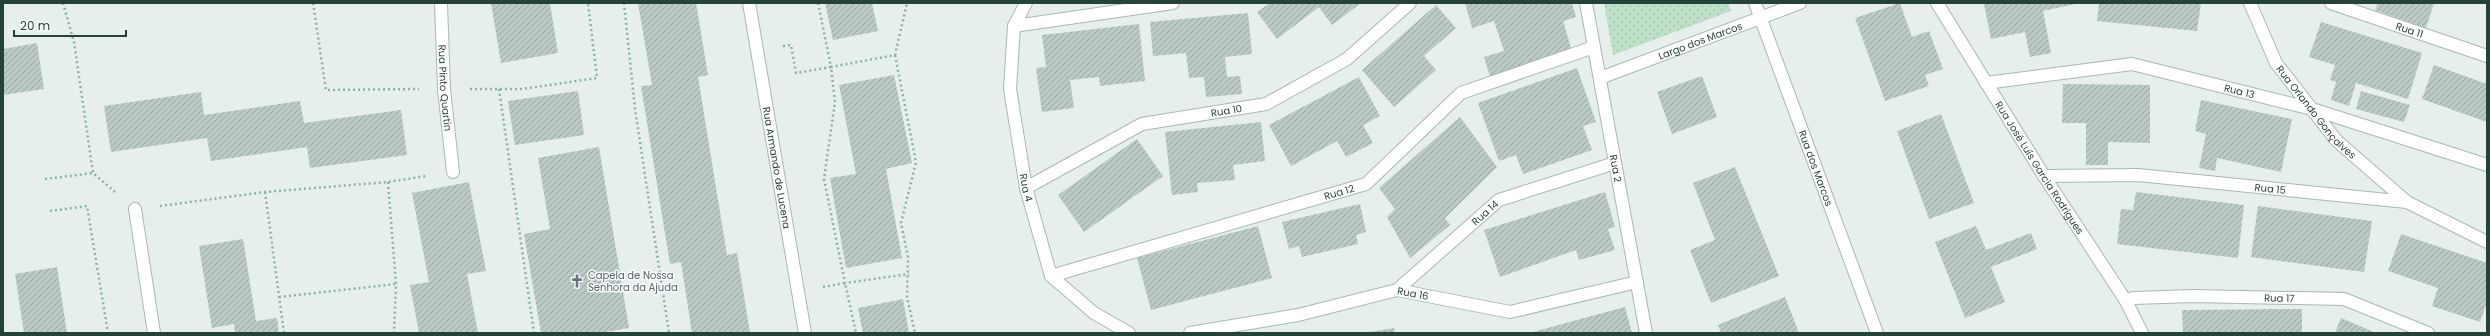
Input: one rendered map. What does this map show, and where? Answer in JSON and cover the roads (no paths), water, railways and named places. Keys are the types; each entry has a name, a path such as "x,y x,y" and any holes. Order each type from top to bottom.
{"street":[{"name":"Rua Pinto Quartin","path":"441,3 444,88 453,172"},
{"name":"Rua Armando de Lucena","path":"749,3 806,333"},
{"name":"Rua 4","path":"1026,3 1014,26 1010,89 1026,188 1051,276"},
{"path":"1014,26 1173,3"},
{"name":"Rua 10","path":"1026,188 1142,124 1266,104 1347,59 1410,3"},
{"name":"Rua 2","path":"1586,3 1646,333"},
{"name":"Rua dos Marcos","path":"1755,3 1877,333"},
{"name":"Largo dos Marcos","path":"1600,78 1800,3"},
{"name":"Rua José Luís Garcia Rodrigues","path":"1937,3 2044,176 2126,301 2142,333"},
{"name":"Rua Orlando Gonçalves","path":"2250,3 2276,62 2336,140 2408,202"},
{"name":"Rua 11","path":"2331,3 2487,56"},
{"name":"Rua 12","path":"1051,276 1366,184 1461,93 1594,47"},
{"name":"Rua 13","path":"1986,83 2132,64 2312,109 2487,165"},
{"name":"Rua 14","path":"1397,290 1500,200 1615,163"},
{"name":"Rua 15","path":"2044,176 2138,176 2408,202 2487,242"},
{"path":"135,209 154,333"},
{"path":"1051,276 1094,313 1129,333"},
{"name":"Rua 16","path":"1190,333 1261,327 1298,315 1397,290 1510,312 1637,282"},
{"name":"Rua 17","path":"2126,301 2133,298 2193,296 2344,299 2428,333"}],"place":[{"name":"Capela de Nossa Senhora da Ajuda","path":"577,281"}]}
